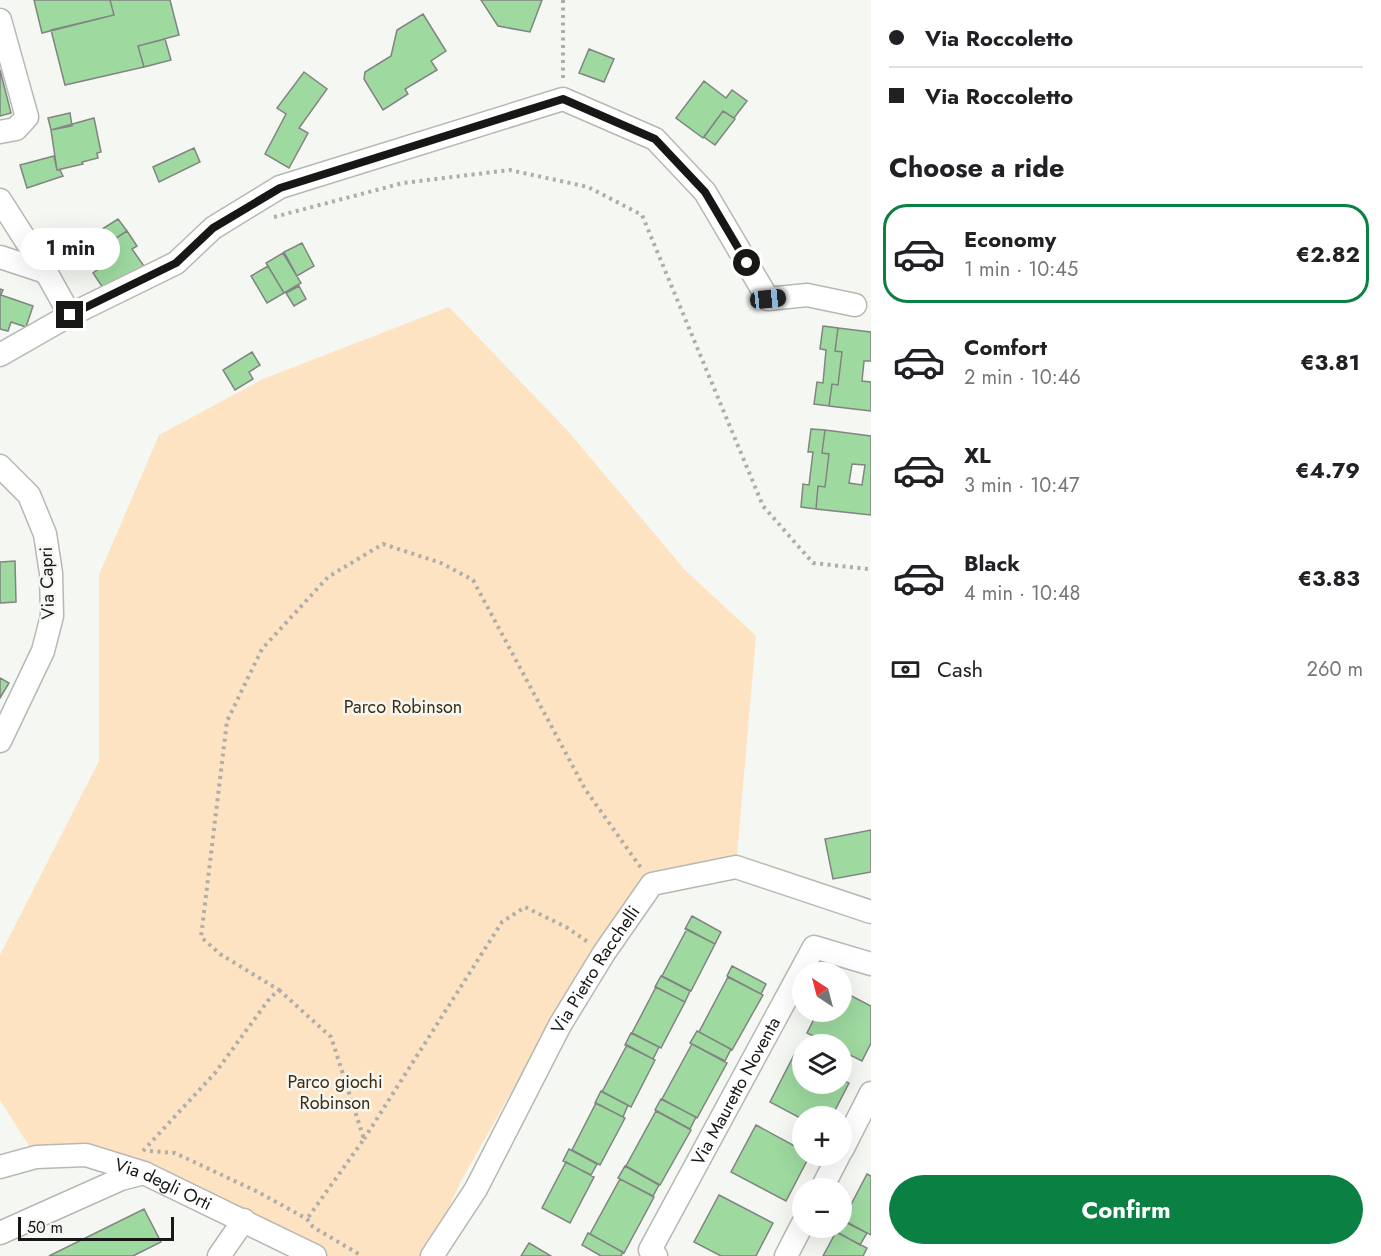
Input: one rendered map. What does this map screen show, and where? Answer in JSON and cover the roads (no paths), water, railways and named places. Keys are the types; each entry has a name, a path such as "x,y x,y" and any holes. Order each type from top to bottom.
{"street":[{"path":"0,20 27,117 16,129 0,132"},
{"path":"2,352 70,315 176,263 213,228 280,188 563,99 655,139 705,192 768,299 807,295 855,305"},
{"path":"0,200 46,272 70,315"},
{"path":"0,257 46,272"},
{"name":"Via Capri","path":"0,466 29,495 45,534 51,573 52,616 43,651 0,741"},
{"name":"Via Pietro Racchelli","path":"432,1256 476,1189 560,1025 604,953 652,884 736,867 871,912"},
{"name":"Via Mauretto Noventa","path":"656,1256 650,1250 814,947 871,964"},
{"path":"852,1130 871,1093"},
{"name":"Via degli Orti","path":"0,1167 36,1157 86,1155 144,1173 315,1256"},
{"path":"0,1233 121,1179 144,1173"},
{"path":"219,1256 244,1220"},
{"path":"786,1256 795,1238"}],"park label":[{"name":"Parco Robinson","path":"403,707"},
{"name":"Parco giochi Robinson","path":"335,1092"}]}
